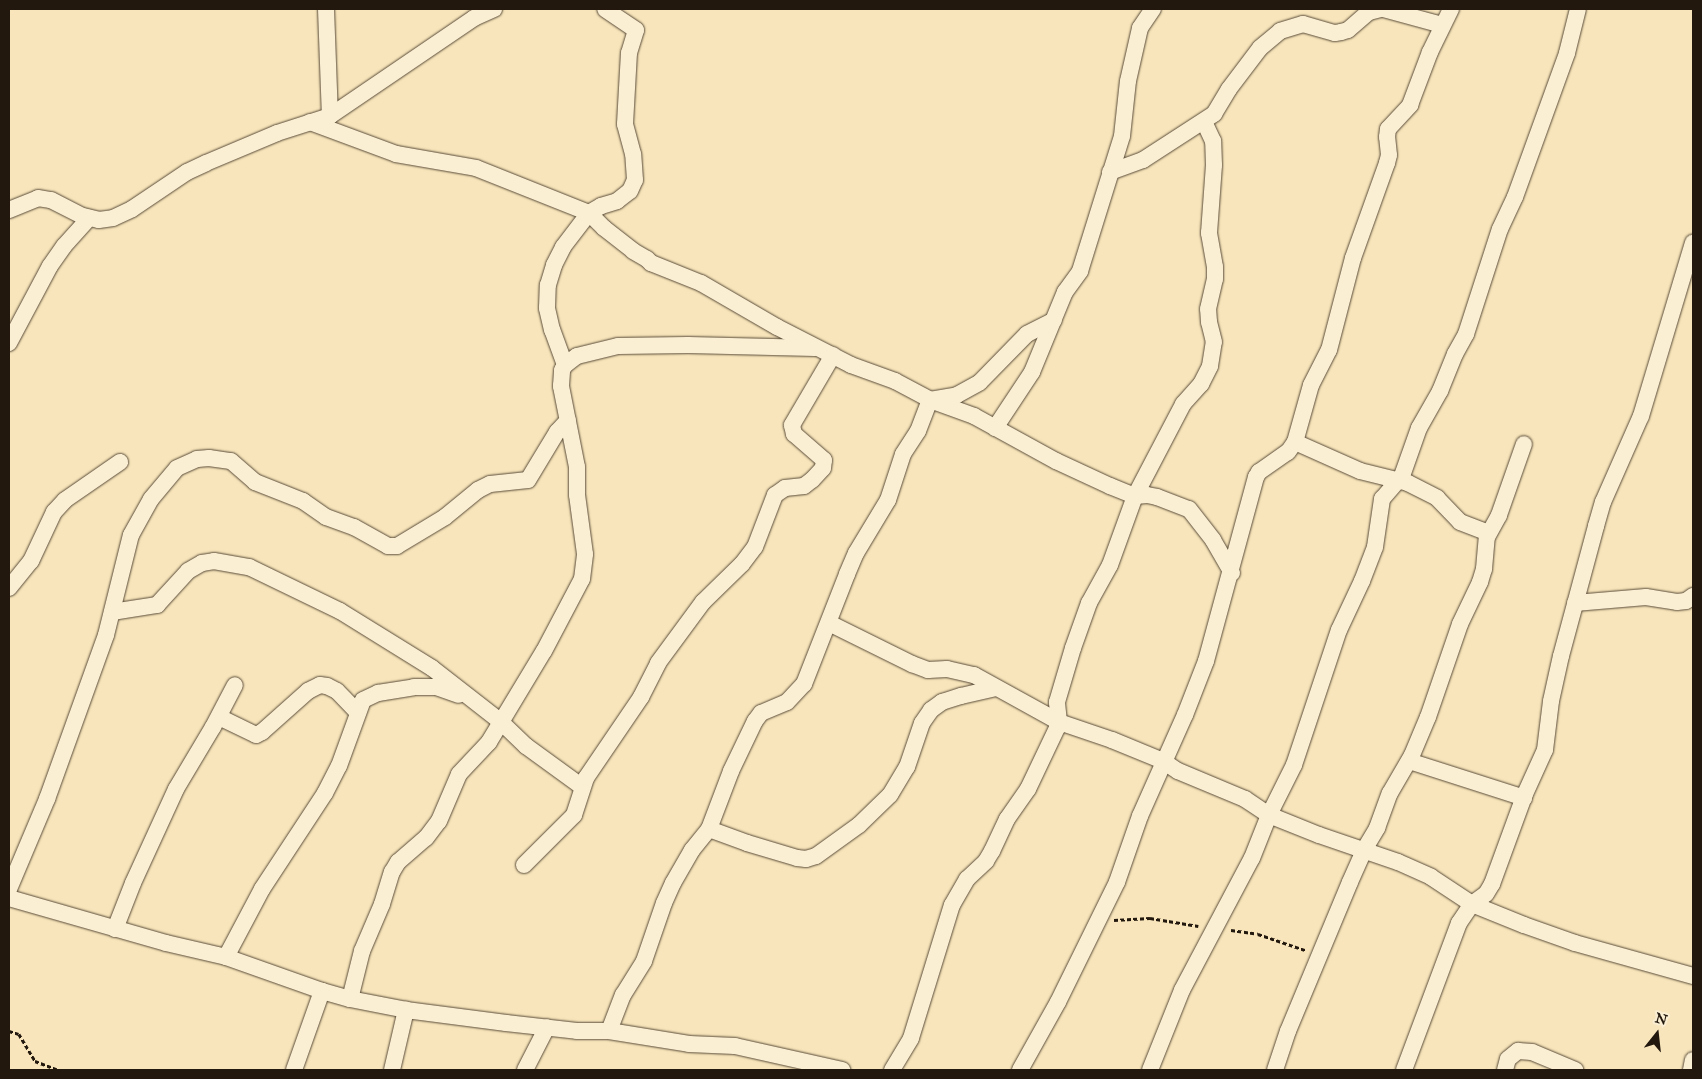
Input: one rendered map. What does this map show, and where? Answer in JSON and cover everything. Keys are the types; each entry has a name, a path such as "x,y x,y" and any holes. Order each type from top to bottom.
{"street":[{"path":"326,9 330,116"},
{"path":"9,210 38,198 51,200 89,218 99,220 113,218 132,209 187,172 206,163 278,133 330,116 474,18 494,9"},
{"path":"565,365 552,330 547,308 548,286 554,264 563,247 589,213 601,206 618,201 630,191 635,180 633,154 625,124 629,53 636,30 605,9"},
{"path":"995,428 1032,372 1069,285 1080,271 1122,136 1133,52 1140,28 1153,9"},
{"path":"1110,172 1143,160 1204,122 1218,109 1229,88 1260,48 1280,31 1302,24 1335,33 1341,32 1348,30 1369,12 1382,9 1442,25"},
{"path":"1020,1070 1058,1002 1116,882 1163,761 1186,715 1206,662 1232,573 1256,477 1288,452 1295,442 1311,385 1329,350 1353,258 1387,163 1389,155 1388,129 1410,106 1420,75 1451,9"},
{"path":"1150,1070 1182,990 1252,858 1269,815 1294,765 1339,630 1362,581 1375,547 1382,499 1399,480 1419,428 1440,391 1474,316 1500,229 1515,197 1567,53 1578,9"},
{"path":"310,122 396,154 476,168 589,213 604,228 633,251 647,258 650,263 701,283 850,365 895,381 930,400 974,416 1091,478 1135,496 1148,494 1189,509 1213,540 1232,573"},
{"path":"892,1070 910,1038 952,905 967,880 986,861 992,851 1007,819 1028,789 1059,722 1057,702 1073,648 1089,603 1110,565 1135,496 1183,404 1206,377 1214,353 1208,309 1215,278 1209,233 1214,165 1213,141 1204,122"},
{"path":"9,343 50,266 64,246 89,218"},
{"path":"1404,1070 1459,923 1472,904 1486,894 1492,884 1524,798 1545,750 1555,681 1603,502 1641,416 1693,243"},
{"path":"930,400 957,395 980,382 1027,334 1054,320"},
{"path":"350,999 362,951 382,904 392,872 398,862 426,838 439,822 459,774 480,755 501,722 548,642 584,571 586,554 577,495 577,466 561,386 562,370 565,365 578,356 618,346 688,345 826,352"},
{"path":"524,865 574,815 581,786 641,697 658,663 703,602 742,564 755,546 775,495 785,488 804,486 823,468 824,460 794,434 792,425 826,352"},
{"path":"609,1031 623,995 644,961 660,912 673,883 692,850 710,829 732,771 755,721 761,713 787,702 804,684 856,553 888,500 903,454 918,431 930,400"},
{"path":"9,889 47,799 112,612 131,535 151,498 185,462 209,458 231,461 255,482 303,501 326,517 354,527 388,546 397,546 445,516 478,490 490,484 528,480 557,432 568,420"},
{"path":"1295,442 1360,471 1399,480 1437,498 1460,522 1488,533"},
{"path":"1275,1070 1288,1031 1364,850 1377,828 1390,792 1409,761 1428,717 1460,624 1480,582 1484,569 1484,544 1499,514 1524,444"},
{"path":"9,588 31,561 54,512 65,500 120,462"},
{"path":"112,612 157,604 188,570 202,563 214,561 248,566 363,624 432,668 501,722 526,746 581,786"},
{"path":"1575,602 1646,597 1686,602 1693,596"},
{"path":"829,623 928,670 958,670 974,675 1059,722 1112,740 1163,761 1178,771 1244,799 1269,815 1431,877 1472,904 1537,930 1693,976"},
{"path":"115,929 133,883 176,789 218,718 234,685"},
{"path":"218,718 256,735 262,732 308,691 320,686 327,686 337,691 358,712"},
{"path":"226,957 262,889 325,793 339,766 363,700 370,695 414,687 436,687 479,705"},
{"path":"710,829 796,858 806,859 816,856 859,825 890,795 912,757 922,723 931,710 942,702 996,688"},
{"path":"1409,761 1524,798"},
{"path":"9,898 115,929 226,957 350,999 406,1010 577,1031 609,1031 689,1044 734,1046 842,1070"},
{"path":"294,1070 322,991"},
{"path":"392,1070 406,1010"},
{"path":"525,1070 547,1027"},
{"path":"1505,1070 1508,1058 1518,1052 1532,1052 1575,1070"},
{"path":"1691,1070 1693,1060"}],"path":[{"path":"9,1031 19,1034 35,1061 58,1070"}]}
